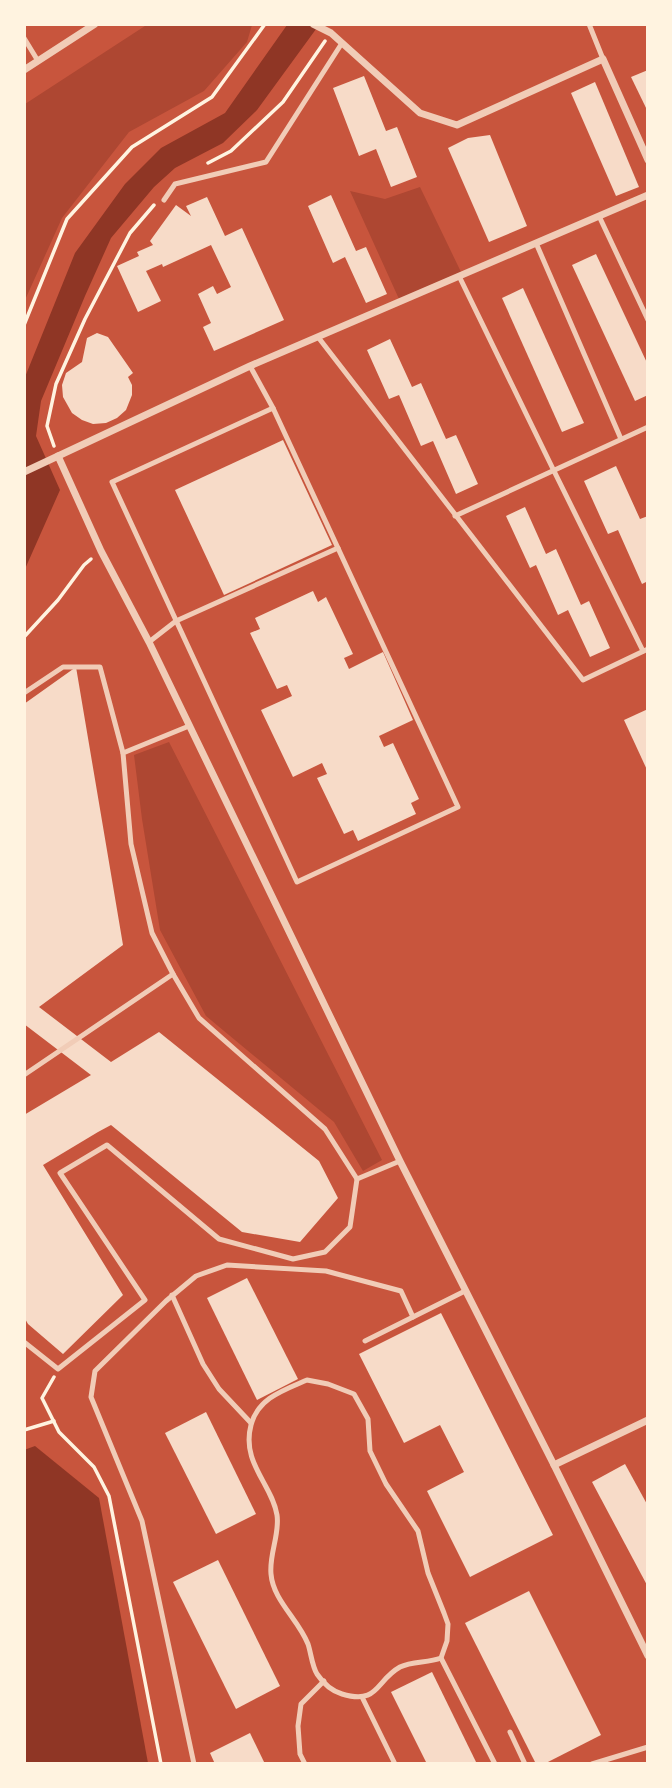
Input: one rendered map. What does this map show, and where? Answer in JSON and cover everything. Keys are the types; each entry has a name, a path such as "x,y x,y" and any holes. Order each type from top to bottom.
{"street":[{"path":"24,70 95,24"},
{"path":"313,24 331,33 420,113 457,125 603,59 648,160"},
{"path":"24,472 250,366 648,195"},
{"path":"57,457 400,1161 648,1656"},
{"path":"554,1465 648,1420"}],"lane":[{"path":"589,24 603,59"},
{"path":"24,38 38,61"},
{"path":"164,200 175,184 266,162 342,43"},
{"path":"600,216 648,320"},
{"path":"536,243 621,439"},
{"path":"318,337 583,680 645,650 553,470 459,276"},
{"path":"250,366 273,408 458,807 297,882 112,482 273,408"},
{"path":"455,516 648,427"},
{"path":"149,642 176,621 338,548"},
{"path":"24,693 64,667 100,667 122,754 131,844 152,933 199,1018 325,1129 357,1179 349,1227 325,1252 293,1259 219,1239 107,1145 60,1173 145,1300 58,1369 24,1342"},
{"path":"122,754 190,726"},
{"path":"24,1075 173,974"},
{"path":"357,1179 400,1161"},
{"path":"194,1763 142,1521 91,1397 95,1371 196,1276 227,1265 326,1271 401,1292 413,1317"},
{"path":"365,1341 466,1291"},
{"path":"173,1296 203,1364 219,1389 251,1423"},
{"path":"441,1658 401,1667 372,1694 362,1697 331,1689 316,1674 307,1643 275,1589 271,1576 278,1517 251,1454 249,1436 251,1423 270,1397 307,1380 328,1384 354,1394 368,1419 370,1451 386,1484 418,1531 428,1573 448,1624 447,1641 441,1658 495,1763"},
{"path":"305,1763 300,1754 298,1726 301,1704 324,1681"},
{"path":"362,1697 395,1763"},
{"path":"510,1732 525,1763"},
{"path":"592,1763 648,1747"}],"path":[{"path":"24,325 67,219 132,147 212,97 265,24"},
{"path":"208,163 231,151 283,102 331,33"},
{"path":"57,457 47,426 56,384 85,319 130,233 157,201"},
{"path":"24,637 58,600 84,565 101,551"},
{"path":"58,1369 43,1398 60,1432 94,1467 109,1496 161,1763"},
{"path":"24,1430 54,1421"}],"shaded area":[{"path":"148,24 252,25 247,42 204,91 129,132 62,218 25,300 25,104"},
{"path":"287,25 319,25 257,110 223,143 175,168 154,187 111,238 41,401 36,436 60,490 25,569 25,377 75,253 125,184 161,148 225,113"},
{"path":"420,187 461,272 399,299 350,191 385,199"},
{"path":"169,742 382,1160 363,1171 334,1122 206,1016 160,930 134,755"},
{"path":"35,1446 99,1498 148,1763 25,1763 24,1450"}],"building":[{"path":"648,70 648,112 631,77"},
{"path":"364,76 386,131 397,127 417,177 391,187 376,149 359,156 333,88"},
{"path":"595,82 639,187 616,196 571,93"},
{"path":"490,135 527,226 489,242 448,148 468,138"},
{"path":"331,195 356,251 366,247 387,294 366,303 345,257 333,263 308,206"},
{"path":"207,197 225,236 242,228 284,320 214,351 203,327 211,323 198,294 213,286 217,294 231,287 211,245 163,267 162,264 146,271 161,301 138,312 117,266 139,256 137,252 153,245 150,241 176,205 191,216 186,206"},
{"path":"596,254 648,365 648,395 635,401 572,265"},
{"path":"523,288 584,423 562,432 502,298"},
{"path":"97,333 108,337 133,373 128,377 132,385 132,395 126,410 106,423 93,424 72,413 63,397 62,385 66,373 82,362 87,338"},
{"path":"390,339 412,387 421,383 446,439 456,435 478,484 456,494 433,441 421,446 399,395 389,399 367,350"},
{"path":"283,440 332,545 224,595 175,490"},
{"path":"616,466 640,519 648,516 648,581 642,584 618,530 608,534 584,481"},
{"path":"525,507 546,554 556,549 581,605 589,601 610,648 590,657 568,610 558,615 536,565 530,568 506,516"},
{"path":"313,591 318,602 326,597 353,654 344,658 349,669 383,652 413,720 379,736 384,747 393,743 419,799 411,803 416,814 358,841 353,830 344,834 317,778 327,774 322,763 293,777 261,710 292,696 287,685 277,689 250,633 260,629 255,618"},
{"path":"76,667 123,945 39,1007 111,1062 159,1032 319,1161 338,1198 300,1242 242,1232 111,1125 98,1132 43,1165 123,1295 63,1354 28,1324 24,1317 24,1115 91,1075 24,1024 24,704"},
{"path":"648,709 648,772 624,720"},
{"path":"247,1278 298,1379 257,1400 207,1298"},
{"path":"441,1313 553,1535 470,1577 427,1491 464,1472 440,1425 404,1443 359,1354"},
{"path":"206,1412 256,1514 216,1534 165,1433"},
{"path":"625,1464 648,1506 648,1587 592,1482"},
{"path":"218,1560 280,1686 236,1709 173,1582"},
{"path":"529,1591 601,1735 544,1764 536,1764 465,1623"},
{"path":"432,1672 477,1764 427,1764 391,1692"},
{"path":"250,1733 265,1764 215,1764 210,1753"}]}
